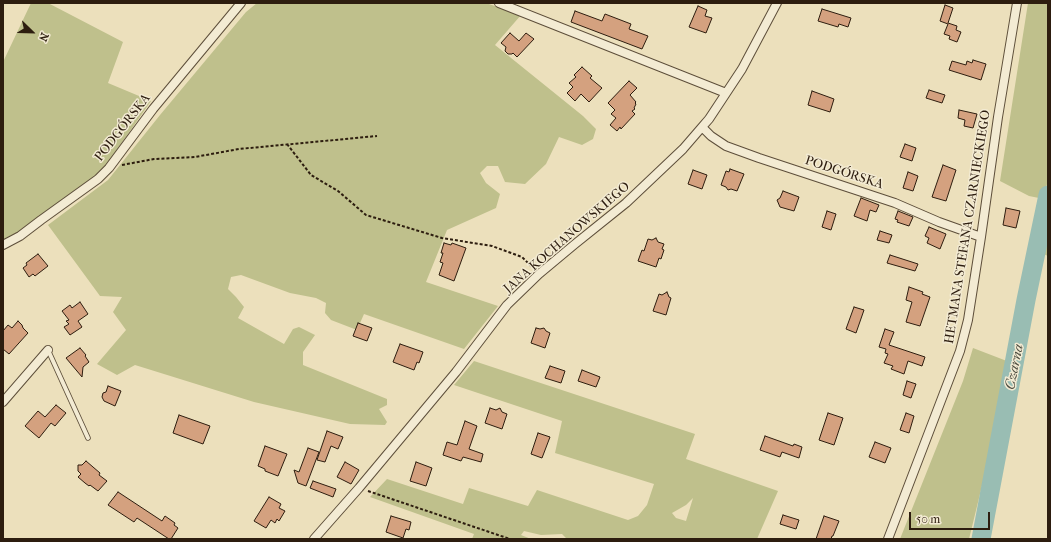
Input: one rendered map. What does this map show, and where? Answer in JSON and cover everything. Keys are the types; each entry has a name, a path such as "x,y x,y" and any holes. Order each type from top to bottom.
{"street":[{"name":"PODGÓRSKA","path":"3,245 20,236 98,179 109,168 153,109 241,3"},
{"path":"499,3 726,93"},
{"name":"JANA KOCHANOWSKIEGO","path":"314,539 359,488 456,372 507,306 539,274 626,203 683,149 709,119 742,69 777,3"},
{"name":"HETMANA STEFANA CZARNIECKIEGO","path":"888,539 960,351 968,320 998,117 1017,3"},
{"name":"PODGÓRSKA","path":"702,127 711,136 726,146 895,202 939,222 981,237"},
{"path":"3,402 48,350"}],"lane":[{"path":"48,350 88,438"}],"path":[{"path":"109,168 154,159 195,157 239,149 377,136"},
{"path":"287,144 311,175 338,191 366,215 442,238 492,246 522,257 539,274"},
{"path":"359,488 510,539"}],"green space":[{"path":"31,3 48,3 123,42 108,83 151,101 114,154 103,174 13,241 3,243 3,62"},
{"path":"257,3 486,3 521,15 495,45 583,116 596,129 593,139 582,145 559,137 546,164 525,184 505,182 498,166 487,166 480,173 486,183 500,194 496,208 447,230 426,282 498,306 464,349 364,314 357,330 331,320 325,313 326,303 316,298 290,293 241,275 231,277 228,289 244,307 238,318 284,344 293,329 299,327 315,335 303,352 303,365 387,399 387,405 379,409 387,422 385,425 350,424 254,402 135,365 117,375 97,364 126,330 113,312 122,297 100,296 48,225 108,180 246,12"},
{"path":"1028,3 1048,3 1048,179 1044,199 1029,196 1000,181"},
{"path":"1048,210 1048,256 1039,252"},
{"path":"973,348 1012,363 969,539 900,539 963,381"},
{"path":"474,361 695,434 686,459 778,491 757,539 567,539 562,534 541,535 524,531 521,535 531,539 472,539 474,534 370,497 387,479 463,504 469,488 528,506 537,490 628,520 638,516 647,505 654,484 555,453 562,421 454,385","holes":["693,498 686,521 676,518 672,513 686,505"]}],"building":[{"path":"945,5 953,8 948,23 957,26 956,30 961,32 957,42 949,39 950,36 944,34 948,24 940,21"},
{"path":"698,6 707,10 705,16 712,18 706,33 689,27"},
{"path":"822,9 851,18 848,27 839,24 838,27 818,21"},
{"path":"575,11 602,21 605,14 631,24 629,29 648,36 642,49 571,22"},
{"path":"510,33 519,41 526,33 534,39 517,57 513,53 508,54 505,51 506,47 501,43"},
{"path":"973,60 986,64 981,80 949,70 952,61 966,65 967,61 972,63"},
{"path":"582,67 592,76 590,78 602,88 589,102 581,94 575,101 567,93 573,87 569,83 576,77 574,75"},
{"path":"629,81 637,88 630,95 636,102 635,109 632,111 635,114 621,129 620,127 617,131 610,125 616,118 611,114 615,110 608,103"},
{"path":"929,90 945,95 942,103 926,98"},
{"path":"812,91 834,99 830,112 808,105"},
{"path":"959,110 977,114 973,128 964,126 965,120 958,118"},
{"path":"905,144 916,148 912,161 900,157"},
{"path":"943,165 956,170 946,201 932,197"},
{"path":"730,169 744,174 737,191 731,189 728,190 726,187 721,185 726,171 729,172"},
{"path":"693,170 707,175 702,189 688,184"},
{"path":"908,172 918,176 913,191 903,188"},
{"path":"783,191 799,197 794,211 780,207 777,200 780,198"},
{"path":"861,198 879,205 876,212 870,210 867,221 854,216"},
{"path":"1006,208 1020,211 1016,228 1003,225"},
{"path":"827,211 836,214 831,230 822,227"},
{"path":"898,211 913,217 909,226 897,222 898,220 895,219"},
{"path":"929,227 946,234 940,249 927,243 929,238 925,236"},
{"path":"880,231 892,235 889,243 877,240"},
{"path":"656,238 658,242 664,244 662,249 664,250 656,267 638,261 642,250 644,251 648,239 652,240"},
{"path":"444,243 451,245 452,243 466,248 454,281 439,275 443,263 440,262"},
{"path":"38,254 48,266 35,276 33,274 29,277 23,268 27,265 26,263"},
{"path":"890,255 918,264 915,271 887,263"},
{"path":"909,287 923,292 922,294 930,297 920,326 906,322 912,302 906,300"},
{"path":"667,292 671,298 666,315 653,311 659,294 662,295"},
{"path":"80,302 88,314 78,321 82,327 70,335 64,327 69,324 66,321 69,320 62,311 70,305 72,308"},
{"path":"854,307 864,310 856,333 846,329"},
{"path":"18,321 28,333 9,354 3,349 3,331 8,325 12,328"},
{"path":"358,323 372,328 367,341 353,336"},
{"path":"536,328 544,328 550,333 545,348 531,343"},
{"path":"885,329 894,332 889,345 925,357 922,366 908,361 904,374 891,369 893,366 884,363 888,354 885,353 886,349 879,347"},
{"path":"400,344 423,352 419,363 417,362 414,370 393,362"},
{"path":"80,348 86,355 85,356 89,362 83,367 82,377 66,358"},
{"path":"550,366 565,371 561,383 545,378"},
{"path":"582,370 600,377 596,387 578,381"},
{"path":"907,381 916,384 911,398 903,395"},
{"path":"108,386 121,391 115,406 104,401 102,397"},
{"path":"56,405 66,413 55,426 51,423 39,438 25,426 38,411 45,417"},
{"path":"490,408 496,410 500,408 502,412 507,414 502,429 485,423"},
{"path":"828,413 843,418 834,445 819,440"},
{"path":"906,413 914,416 909,433 900,430"},
{"path":"179,415 210,426 203,444 173,433"},
{"path":"465,421 477,426 469,449 483,454 481,462 463,457 461,461 443,455 447,442 457,445"},
{"path":"327,431 343,437 338,449 331,446 325,462 317,460"},
{"path":"538,433 550,437 542,458 531,454"},
{"path":"765,436 793,446 794,444 802,447 799,458 782,452 780,457 760,450"},
{"path":"875,442 891,448 885,463 869,457"},
{"path":"265,446 287,454 278,476 265,471 265,469 258,466"},
{"path":"308,448 319,452 306,486 298,483 294,470 299,472"},
{"path":"86,461 107,481 98,491 78,477 81,474 78,471 78,465 82,465"},
{"path":"345,462 359,470 351,484 337,477"},
{"path":"416,462 432,468 426,486 410,481"},
{"path":"313,481 336,489 333,497 310,488"},
{"path":"118,492 162,521 165,516 175,523 174,525 178,528 171,539 137,518 134,522 108,505"},
{"path":"269,497 281,504 279,508 285,511 279,521 277,519 275,523 271,520 266,528 254,521"},
{"path":"783,515 799,520 796,529 780,524"},
{"path":"391,516 411,522 409,530 406,529 403,538 386,532"},
{"path":"824,516 839,521 831,539 816,539"}],"waterway":[{"name":"Czarna","path":"981,539 1026,300 1048,195"}]}
